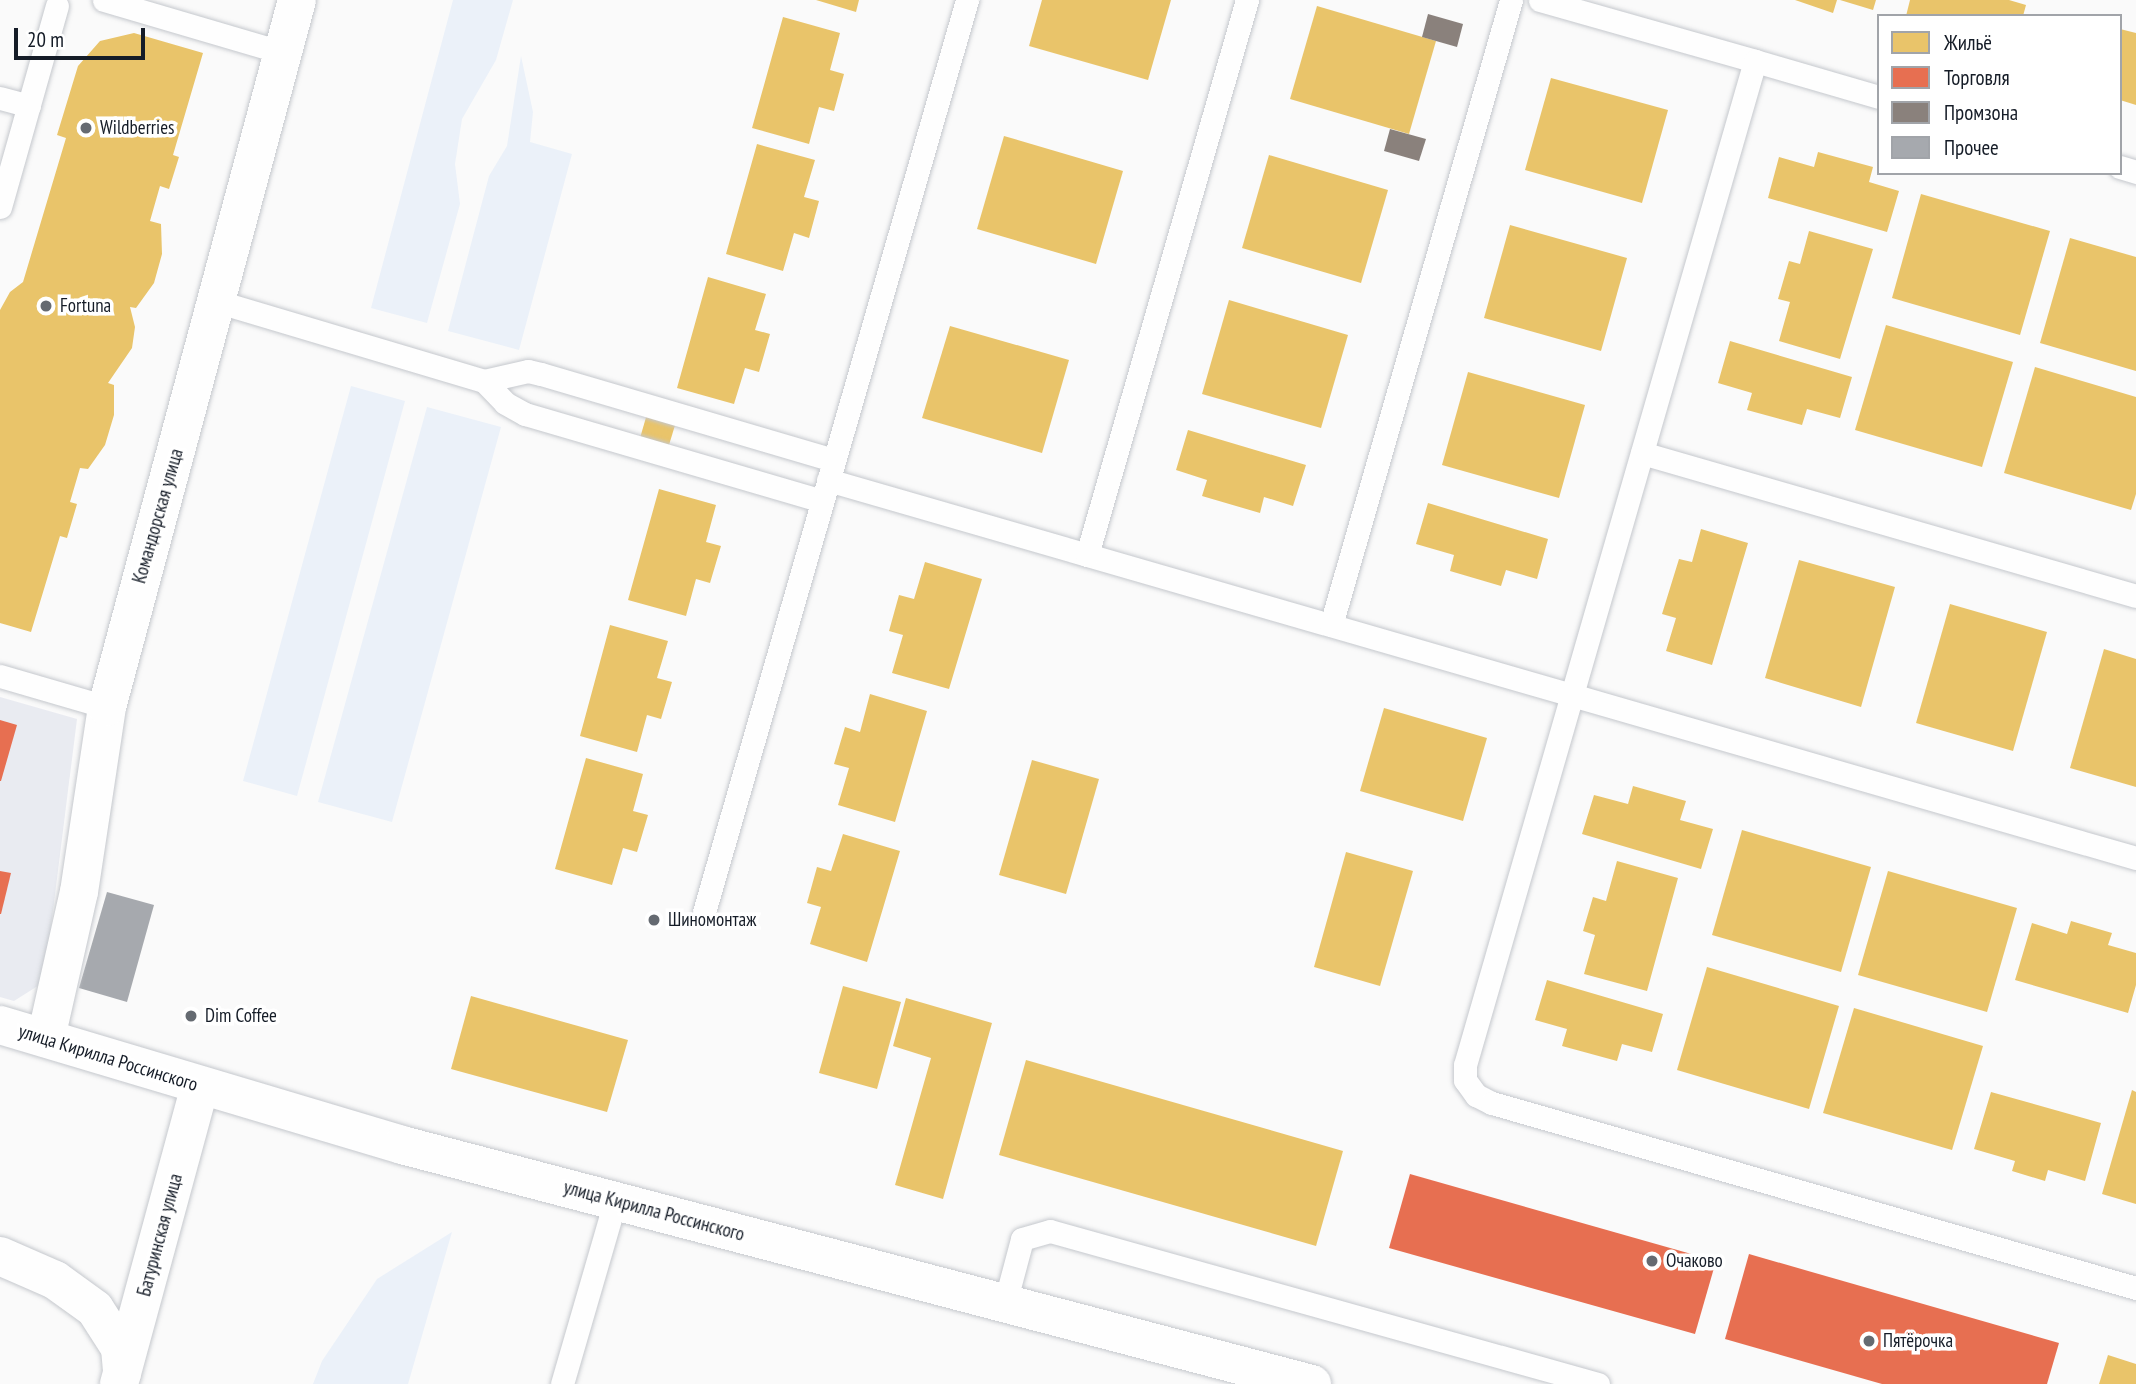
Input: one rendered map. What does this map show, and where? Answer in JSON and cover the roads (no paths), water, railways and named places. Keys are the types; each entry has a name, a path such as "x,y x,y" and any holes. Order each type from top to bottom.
{"street":[{"name":"Командорская улица","path":"46,1038 79,892 107,707 219,302 297,0"},
{"name":"улица Кирилла Россинского","path":"0,1025 200,1086 615,1201 1312,1384"},
{"name":"Батуринская улица","path":"121,1379 200,1086"},
{"path":"0,1256 55,1280 94,1309 120,1348 121,1379"}],"lane":[{"path":"104,0 284,53"},
{"path":"704,912 967,0"},
{"path":"1087,555 1247,0"},
{"path":"1331,625 1511,0"},
{"path":"1540,0 1877,96"},
{"path":"0,207 29,106 54,2"},
{"path":"1755,61 1465,1065 1465,1080 1476,1095 2136,1288"},
{"path":"0,98 29,106"},
{"path":"219,302 484,381 528,371 541,374 828,480"},
{"path":"484,381 505,403 524,414 828,480 2136,858"},
{"path":"1642,453 2136,596"},
{"path":"0,676 107,707"},
{"path":"562,1384 615,1201"},
{"path":"1005,1303 1022,1238 1050,1231 1598,1384"}],"place":[{"name":"Wildberries","path":"86,128"},
{"name":"Fortuna","path":"46,306"},
{"name":"Шиномонтаж","path":"654,920"},
{"name":"Dim Coffee","path":"191,1016"},
{"name":"Очаково","path":"1652,1261"},
{"name":"Пятёрочка","path":"1869,1341"}]}
